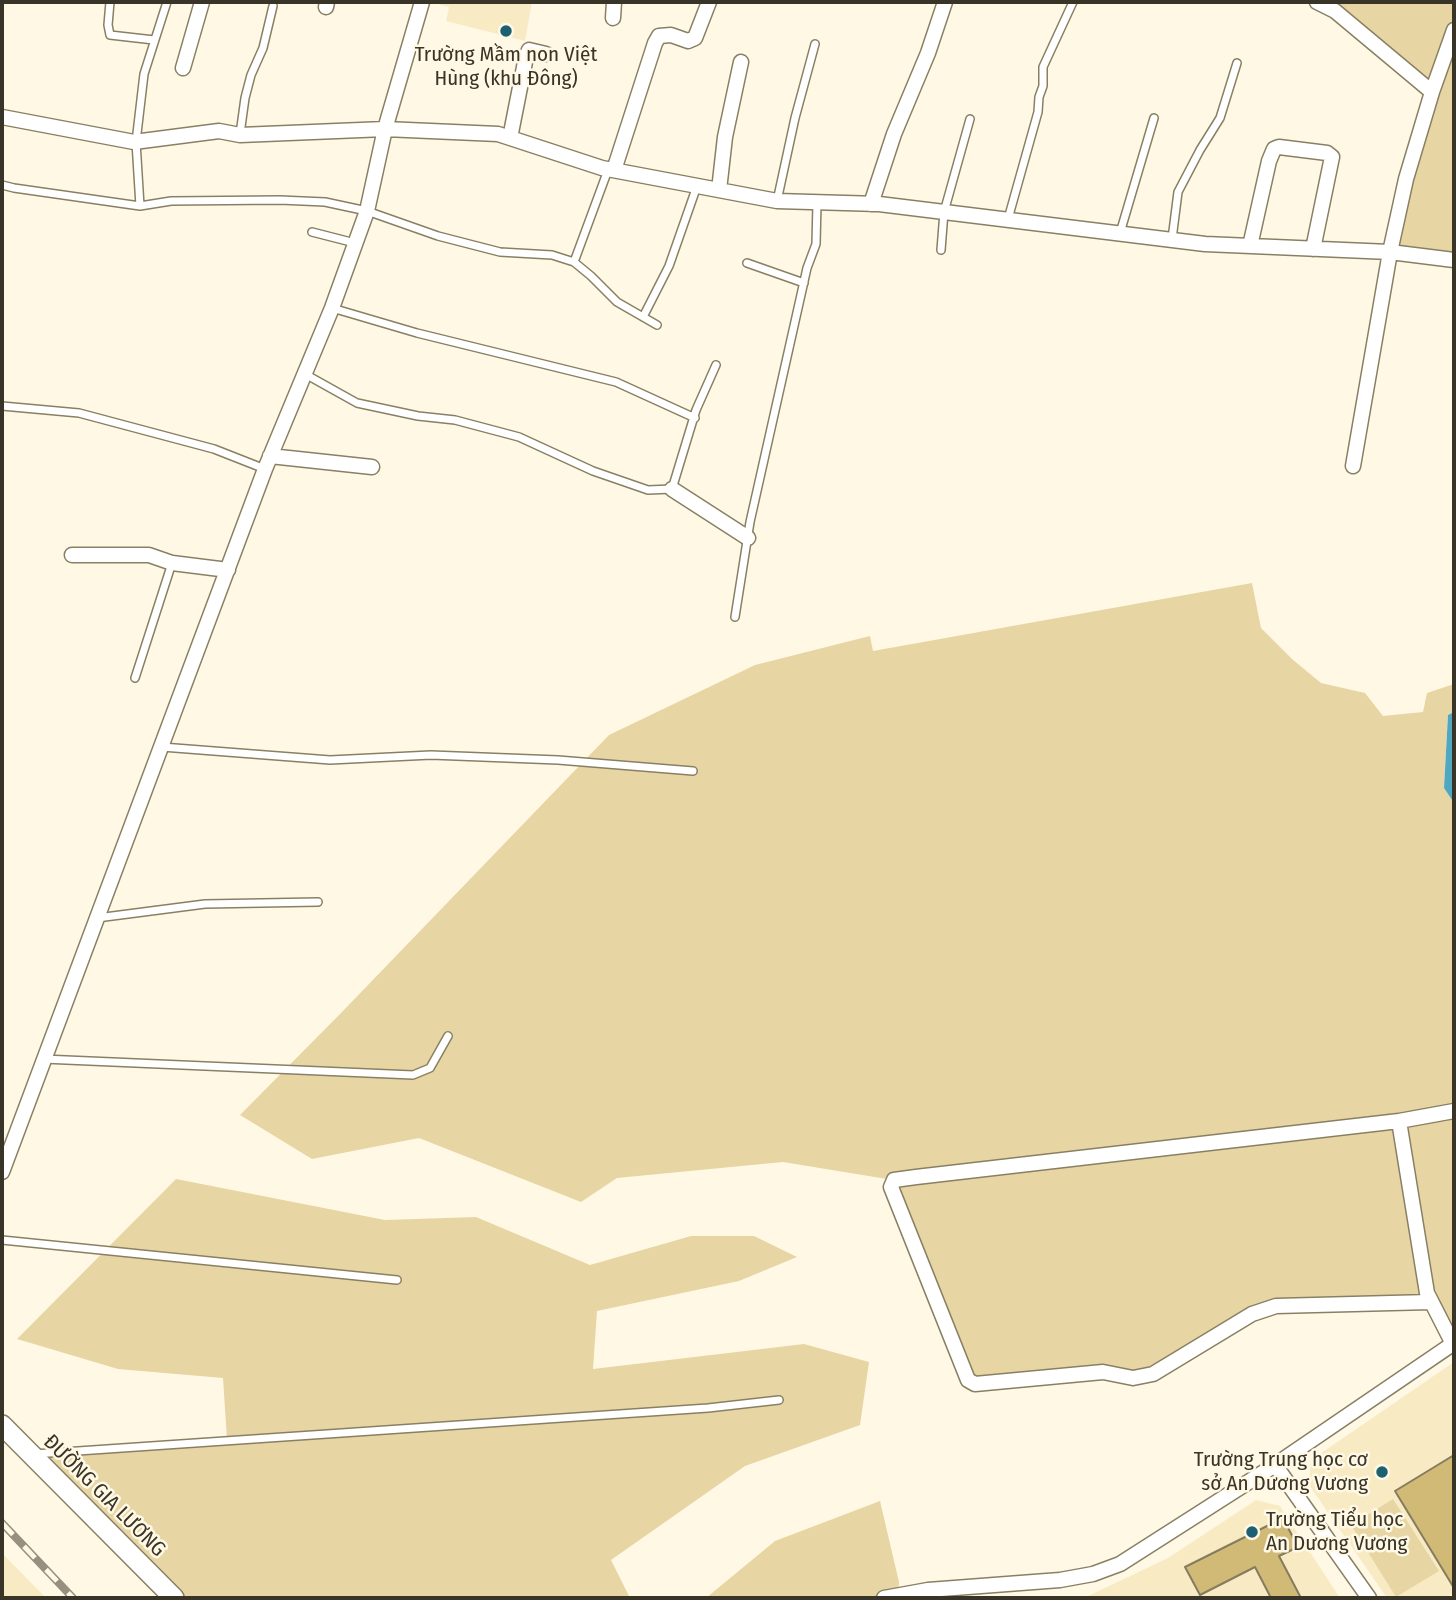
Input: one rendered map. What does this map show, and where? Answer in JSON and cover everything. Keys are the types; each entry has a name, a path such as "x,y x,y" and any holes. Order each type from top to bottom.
{"street":[{"path":"183,68 202,2"},
{"path":"2,1172 42,1059 268,462 332,308 367,212 386,129 422,2"},
{"path":"613,18 614,2"},
{"path":"611,170 659,36 671,35 688,40 695,38 709,2"},
{"path":"871,204 894,135 928,53 945,2"},
{"path":"1317,2 1335,11 1432,92"},
{"path":"1353,466 1390,252 1406,179 1454,30"},
{"path":"510,138 529,50 546,54"},
{"path":"719,190 725,137 741,62"},
{"path":"2,117 136,142 219,131 240,135 386,129 498,134 611,170 777,201 871,204 1172,240 1390,252 1454,260"},
{"path":"1250,246 1269,160 1274,149 1279,147 1327,153 1332,157 1313,248"},
{"path":"268,462 372,467"},
{"path":"672,489 748,538"},
{"path":"72,555 149,555 172,562 228,570"},
{"path":"1430,1302 1276,1306 1252,1314 1153,1374 1133,1378 1103,1372 975,1384 968,1380 891,1187 894,1180 916,1177 1399,1121 1454,1111"},
{"path":"884,1598 928,1590 1060,1580 1093,1574 1120,1564 1275,1465 1454,1343 1430,1302 1399,1121"},
{"name":"ĐƯỜNG GIA LƯƠNG","path":"2,1425 174,1598"},
{"path":"1275,1465 1369,1598"}],"lane":[{"path":"110,2 110,35 154,40"},
{"path":"139,206 136,142 144,75 167,2"},
{"path":"1008,220 1038,112 1043,67 1073,2"},
{"path":"240,135 245,98 251,75 263,48 273,6"},
{"path":"777,201 795,117 815,44"},
{"path":"1172,240 1178,192 1199,150 1220,118 1237,63"},
{"path":"1120,234 1154,117"},
{"path":"941,250 944,212 970,119"},
{"path":"573,262 611,170"},
{"path":"2,184 139,206 171,201 325,202 500,252 552,255 573,262 617,302 657,325"},
{"path":"643,317 669,266 697,186"},
{"path":"735,617 748,538 804,283 816,244 817,202"},
{"path":"312,232 355,243"},
{"path":"747,263 804,283"},
{"path":"332,308 417,333 616,382 695,418"},
{"path":"304,374 356,403 418,416 455,420 519,437 593,471 648,490 672,489 696,411 716,366"},
{"path":"2,406 79,413 268,462"},
{"path":"135,678 172,562"},
{"path":"162,747 331,760 431,755 558,760 693,771"},
{"path":"97,918 205,904 318,902"},
{"path":"42,1059 413,1075 430,1068 448,1036"},
{"path":"2,1240 397,1280"},
{"path":"30,1454 779,1401"}],"shaded area":[{"name":"Trường Mầm non Việt Hùng (khu Đông)","path":"430,2 532,2 525,41 446,21 449,7"},
{"path":"1317,2 1454,2 1454,260 1390,252 1432,92"},
{"path":"1252,583 1261,628 1321,683 1365,693 1383,716 1423,712 1427,693 1454,684 1454,712 1448,715 1444,788 1454,803 1454,1343 1430,1302 1264,1309 1142,1377 975,1384 893,1180 783,1162 617,1178 581,1202 419,1138 312,1159 240,1115 609,735 755,665 870,636 873,651"},
{"path":"176,1179 385,1220 476,1217 590,1265 691,1236 754,1236 797,1257 739,1281 597,1311 593,1369 804,1344 869,1362 860,1425 745,1466 611,1560 630,1598 174,1598 30,1454 227,1440 223,1378 118,1369 17,1339"},
{"name":"Trường Trung học cơ sở An Dương Vương","path":"1451,1364 1454,1365 1454,1593 1446,1598 1387,1598 1309,1485 1311,1460"},
{"path":"1393,1499 1439,1571 1396,1597 1351,1525"},
{"name":"Trường Tiểu học An Dương Vương","path":"1256,1500 1280,1506 1340,1598 1084,1598 1168,1558"},
{"path":"880,1501 899,1582 898,1596 706,1598 775,1541"},
{"path":"2,1553 46,1598 2,1598"}],"water":[{"path":"1454,712 1454,803 1444,788 1448,715"}],"building":[{"path":"1454,1455 1454,1588 1395,1491"},
{"path":"1283,1518 1298,1547 1279,1556 1301,1598 1271,1598 1255,1567 1200,1595 1185,1567"}],"railway":[{"path":"2,1523 73,1598"}],"place":[{"name":"Trường Mầm non Việt Hùng (khu Đông)","path":"506,31"},
{"name":"Trường Trung học cơ sở An Dương Vương","path":"1382,1472"},
{"name":"Trường Tiểu học An Dương Vương","path":"1252,1532"}]}
